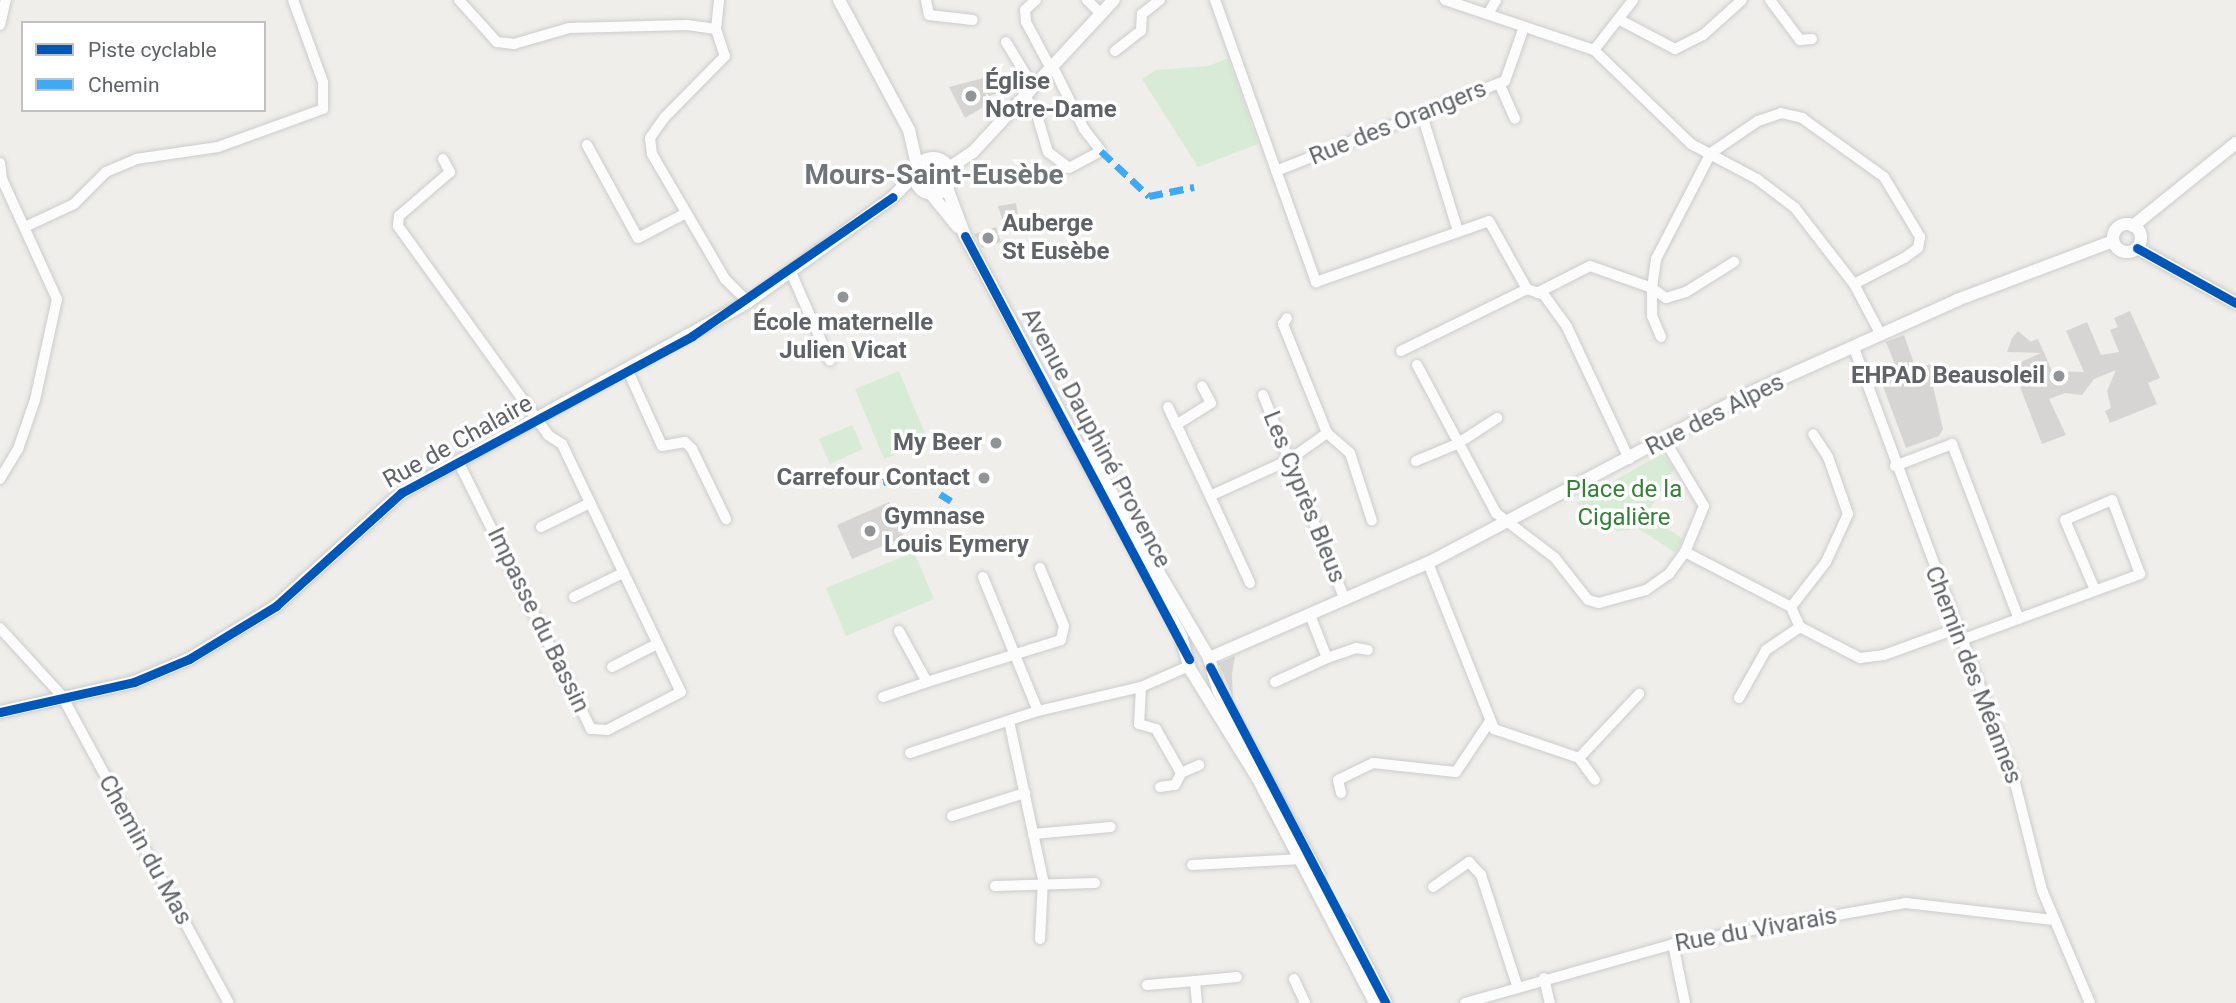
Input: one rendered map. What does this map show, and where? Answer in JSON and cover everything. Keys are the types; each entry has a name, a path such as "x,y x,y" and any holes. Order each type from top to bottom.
{"street":[{"path":"0,25 6,0"},
{"path":"27,226 74,204 107,172 136,159 218,146 323,109 323,82 293,0"},
{"path":"458,0 497,42 514,44 569,28 687,25 716,29"},
{"path":"719,0 716,29 725,56 650,138 652,154 725,279 748,302"},
{"path":"839,0 909,130 949,168"},
{"path":"926,0 929,15 973,20"},
{"path":"1006,41 1028,90 1048,152 1069,168 1101,151 1084,129 1026,23 1025,10 1036,0"},
{"path":"1087,0 1100,13"},
{"path":"949,168 973,152 1114,0"},
{"path":"1115,51 1141,31 1142,14 1160,0"},
{"path":"1215,0 1316,282 1489,220 1532,291 1567,327 1629,459"},
{"path":"1446,0 1594,50 1673,129 1795,208 1854,285 1881,335"},
{"path":"1488,14 1496,0"},
{"path":"1594,50 1633,0"},
{"path":"1620,20 1675,50 1703,35 1742,0"},
{"path":"1770,0 1800,40 1812,39"},
{"name":"Rue des Orangers","path":"1276,171 1499,83 1524,27"},
{"path":"1499,83 1516,120"},
{"path":"1661,337 1652,316 1656,259 1711,153 1758,121 1793,113 1884,177 1920,237 1918,248 1854,285"},
{"path":"1423,115 1458,231"},
{"name":"Avenue Dauphiné Provence","path":"909,130 916,170 927,193 965,236"},
{"path":"2236,143 2133,226 2119,227 2113,241 2123,251 2137,247 2236,303"},
{"path":"587,145 638,238 687,213"},
{"path":"916,170 936,158"},
{"name":"Rue de Chalaire","path":"443,159 450,172 399,216 398,226 539,420"},
{"path":"0,163 15,209 27,226 54,285 57,314 18,449 0,479"},
{"path":"947,188 949,168"},
{"name":"Rue de Chalaire","path":"0,712 159,672 257,619 383,506 458,461 539,420 748,302 893,197 916,170"},
{"name":"Avenue Dauphiné Provence","path":"947,188 965,236 1072,431 1191,666 1302,859 1376,1003"},
{"name":"Rue de Chalaire","path":"893,197 947,188"},
{"path":"2133,226 2141,236 2137,247"},
{"name":"Rue des Alpes","path":"1207,659 1428,563 1629,459 1743,396 1881,335 2113,241"},
{"path":"1401,351 1590,266 1652,288 1666,298 1686,292 1734,262"},
{"path":"790,270 830,361"},
{"path":"1287,318 1283,324 1327,433 1350,453 1372,521"},
{"name":"Chemin des Méannes","path":"1854,348 1895,467 2013,775 2053,920 2090,1003"},
{"path":"1417,365 1457,444 1504,523 1555,558 1578,593 1599,603 1646,590 1669,574 1685,552 1704,506 1664,439"},
{"path":"628,371 662,446 685,442 692,449 726,519"},
{"path":"1175,425 1211,403 1202,386"},
{"name":"Les Cyprès Bleus","path":"1263,395 1345,600"},
{"path":"1168,407 1250,583"},
{"path":"1416,461 1457,444 1497,418"},
{"path":"539,420 562,444 657,644 612,667"},
{"name":"Avenue Dauphiné Provence","path":"1072,431 1099,466 1207,659 1385,1003"},
{"path":"1210,496 1289,460 1327,433"},
{"path":"1791,607 1826,562 1848,514 1828,457 1813,434"},
{"path":"1895,467 1952,444 2020,619"},
{"name":"Impasse du Bassin","path":"458,461 592,729 607,730 681,692 657,644"},
{"path":"1961,640 2140,574 2112,500 2065,520 2095,590"},
{"path":"541,527 590,503"},
{"path":"1685,552 1791,607 1800,627 1847,652 1871,658 1956,629"},
{"path":"1428,563 1490,722 1509,738 1579,758 1595,780"},
{"path":"883,697 1061,640 1064,626 1040,568"},
{"path":"574,597 623,573"},
{"path":"984,578 1038,711"},
{"path":"1310,615 1327,658"},
{"path":"1739,698 1766,650 1800,627"},
{"name":"Chemin du Mas","path":"0,628 62,696 229,1003"},
{"path":"899,631 927,682"},
{"path":"1275,681 1327,658 1368,650"},
{"path":"910,752 1038,711 1141,687 1207,659"},
{"path":"1191,666 1207,659"},
{"path":"1141,687 1139,724 1156,729 1181,773"},
{"path":"1579,758 1639,694"},
{"path":"1009,721 1043,886 1040,939"},
{"path":"1341,793 1338,780 1373,763 1456,772 1490,722"},
{"path":"1160,787 1175,785 1181,773 1199,765"},
{"path":"952,816 1025,793"},
{"path":"1033,834 1111,827"},
{"path":"1192,865 1302,859"},
{"path":"1433,887 1469,862 1481,875 1517,985"},
{"path":"995,886 1095,883"},
{"name":"Rue du Vivarais","path":"1464,1002 1517,985 1673,944 1906,903 2053,920"},
{"path":"1673,944 1685,1003"},
{"path":"1147,985 1237,977"},
{"path":"1544,978 1550,1003"},
{"path":"1294,979 1304,1003"},
{"path":"1195,981 1197,1003"}],"green space":[{"path":"1228,58 1258,144 1198,167 1142,79 1156,70 1209,66"},
{"path":"899,371 928,441 884,459 855,389"},
{"path":"852,425 863,449 830,464 819,439"},
{"name":"Place de la Cigalière","path":"1662,453 1674,469 1647,514 1683,539 1676,553 1639,529 1617,531 1576,503"},
{"path":"914,552 934,599 846,636 826,588"}],"building":[{"name":"Église Notre-Dame","path":"1003,73 1009,89 984,98 982,108 965,118 949,87"},
{"path":"1016,203 1018,216 1002,219 998,206"},
{"name":"Auberge St Eusèbe","path":"996,227 1001,242 982,248 974,234"},
{"name":"EHPAD Beausoleil","path":"2130,311 2160,378 2148,383 2157,404 2110,423 2105,411 2111,408 2107,391 2116,370 2094,379 2082,395 2065,393 2049,399 2066,435 2042,444 2012,366 2041,353 2007,352 2012,338 2018,331 2031,342 2038,339 2052,371 2084,372 2066,331 2087,322 2101,355 2119,352 2110,330 2118,327 2114,318"},
{"path":"1904,335 1916,369 1937,362 1942,374 1931,378 1943,429 1939,436 1906,448 1881,381 1899,374 1886,342"},
{"name":"Gymnase Louis Eymery","path":"889,502 904,537 852,559 837,525"},
{"path":"1235,656 1232,674 1233,699 1219,663"}],"marked path":[{"path":"1101,151 1149,196 1194,187"},
{"path":"883,482 892,480"},
{"path":"940,494 951,501"}],"cycle path":[{"path":"0,712 134,682 189,659 276,606 401,493 692,336 893,197"},
{"path":"965,236 1189,659"},
{"path":"2137,248 2236,303"},
{"path":"1210,667 1386,1003"}],"place":[{"name":"Église Notre-Dame","path":"971,96"},
{"name":"Auberge St Eusèbe","path":"988,238"},
{"name":"École maternelle Julien Vicat","path":"843,297"},
{"name":"EHPAD Beausoleil","path":"2059,376"},
{"name":"My Beer","path":"996,443"},
{"name":"Carrefour Contact","path":"984,478"},
{"name":"Gymnase Louis Eymery","path":"870,531"}],"district":[{"name":"Mours-Saint-Eusèbe","path":"934,175"}]}
